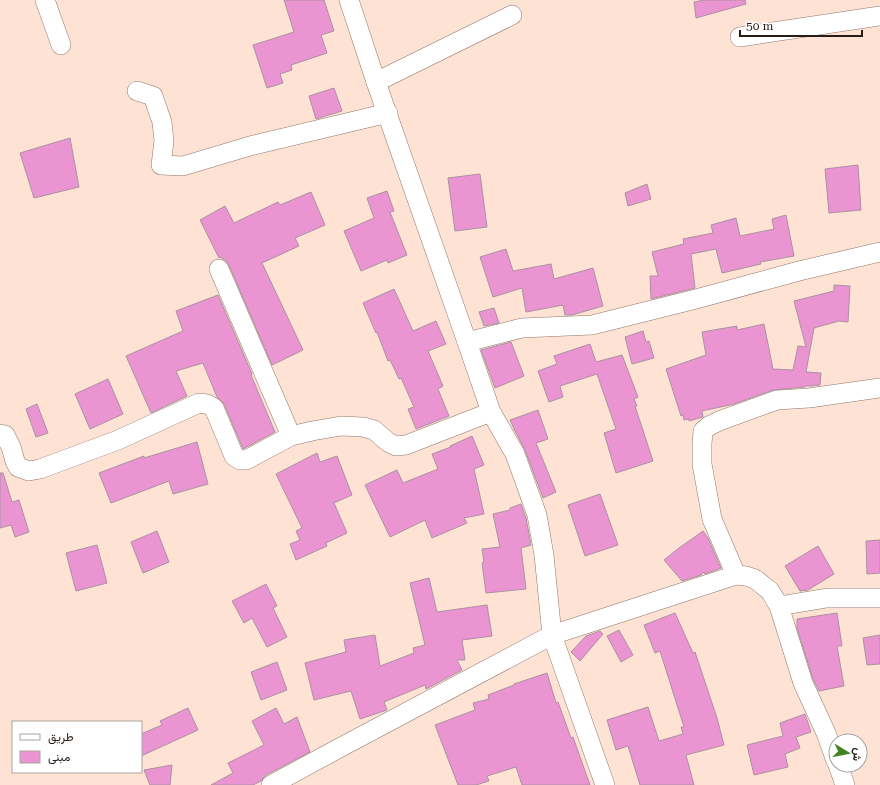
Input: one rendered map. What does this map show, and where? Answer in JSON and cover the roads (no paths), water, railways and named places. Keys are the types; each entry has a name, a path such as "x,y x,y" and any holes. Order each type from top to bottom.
{"street":[{"path":"45,0 61,45"},
{"path":"349,0 491,412 515,454 537,515 544,555 552,635 605,785"},
{"path":"376,82 512,14"},
{"path":"740,37 880,16"},
{"path":"137,91 153,96 162,122 164,141 161,165 183,166 250,146 388,113"},
{"path":"467,342 522,328 592,325 799,271 880,252"},
{"path":"219,269 291,436"},
{"path":"736,574 712,519 702,464 703,431 719,421 777,400 809,398 880,388"},
{"path":"0,434 5,435 18,467 29,471 40,469 118,440 199,403 207,404 214,408 234,456 240,460 246,460 291,436 341,426 363,427 374,430 388,442 396,446 406,445 491,412"},
{"path":"271,785 552,635 736,574 755,579 770,591 779,606 803,683 828,739"},
{"path":"779,606 828,598 880,598"},
{"path":"841,773 845,785"}]}
